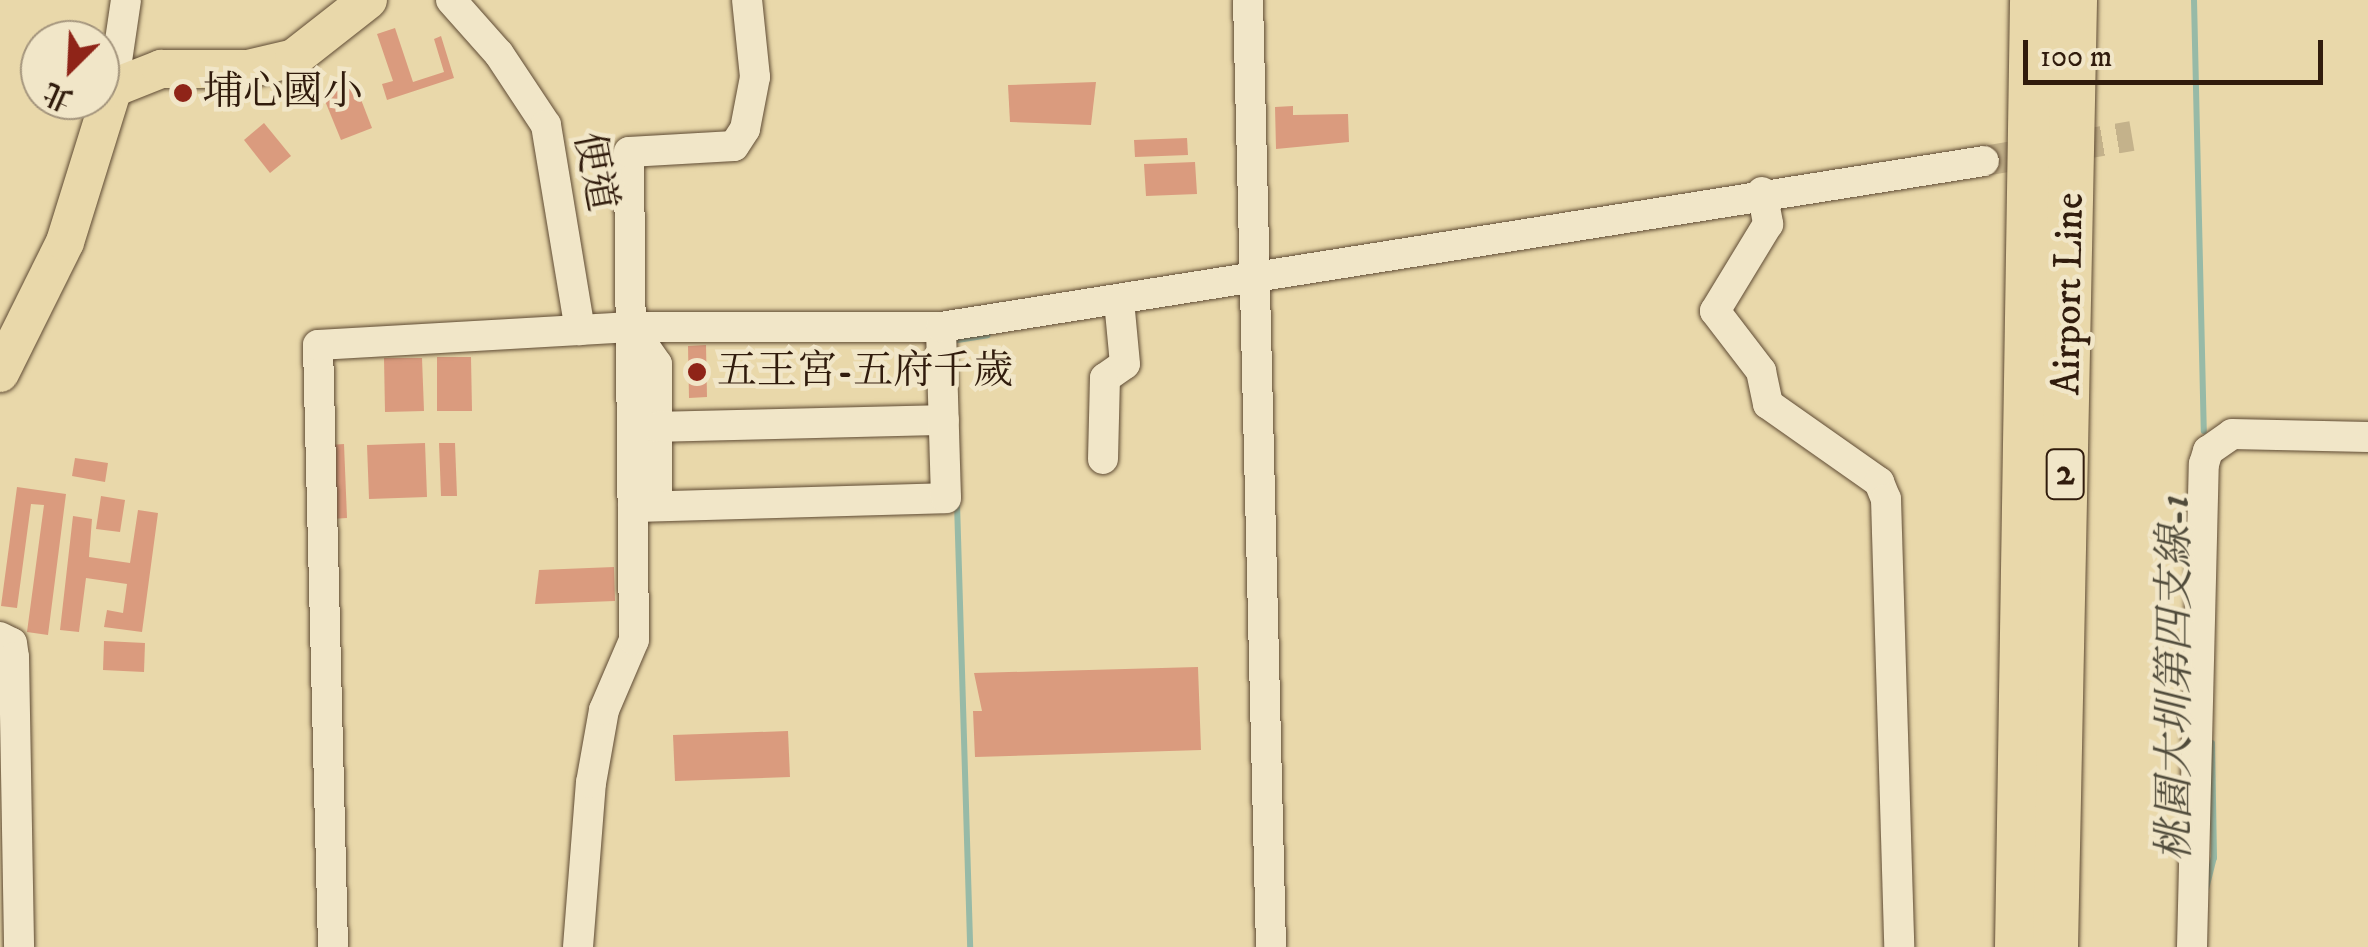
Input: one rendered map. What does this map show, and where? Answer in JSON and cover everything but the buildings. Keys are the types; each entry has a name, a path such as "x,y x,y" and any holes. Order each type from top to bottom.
{"highway":[{"name":"Airport Line","path":"2017,947 2032,0"},
{"name":"Airport Line","path":"2056,947 2074,0"}],"main road":[{"path":"248,69 336,0"},
{"path":"120,86 161,69 248,69 294,58 368,0"},
{"path":"2,349 65,242 104,120"}],"street":[{"path":"120,44 126,0"},
{"name":"便道","path":"451,0 499,54 546,125 580,330"},
{"path":"645,507 630,327 630,152 734,146 746,129 755,78 747,0"},
{"path":"1248,0 1272,947"},
{"path":"334,947 318,344 630,327 941,327 1762,192 1984,161"},
{"path":"1762,192 1768,224 1715,311 1760,370 1768,404 1879,482 1886,499 1900,947"},
{"path":"1103,459 1105,378 1125,364 1120,300"},
{"path":"578,947 591,782 604,710 634,640 645,507 657,427 657,364 630,327"},
{"path":"645,507 946,498 941,327"},
{"path":"657,427 944,420"},
{"path":"2192,947 2204,464 2208,451 2232,434 2368,437"},
{"path":"0,637 12,643 14,657 19,947"}],"waterway":[{"name":"桃園大圳第四支線-1","path":"2194,0 2204,431"},
{"path":"951,341 988,335"},
{"path":"957,503 970,947"},
{"name":"桃園大圳第四支線-1","path":"2206,889 2214,858 2212,743"}],"tunnel":[{"path":"1984,161 2132,136"}],"place":[{"name":"埔心國小","path":"183,93"},
{"name":"五王宮-五府千歲","path":"697,372"}]}
